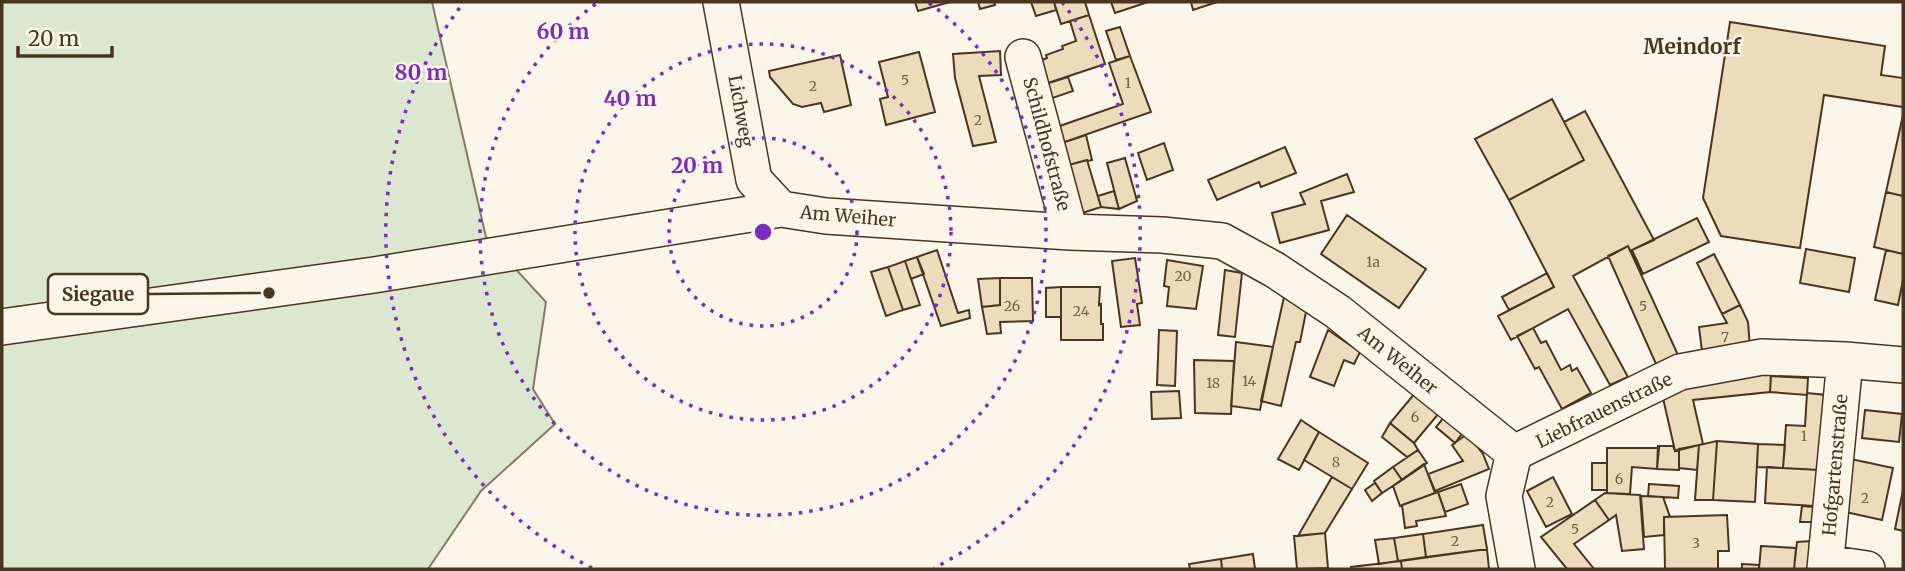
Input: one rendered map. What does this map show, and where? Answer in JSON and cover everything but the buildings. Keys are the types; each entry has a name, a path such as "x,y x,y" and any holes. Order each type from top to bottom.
{"street":[{"name":"Lichweg","path":"721,2 754,180 781,209"},
{"name":"Schildhofstraße","path":"1023,57 1070,232"},
{"name":"Am Weiher","path":"2,327 387,273 781,209 826,216 1070,232 1162,235 1222,241 1275,270 1338,312 1514,453"},
{"name":"Liebfrauenstraße","path":"1514,453 1680,372 1762,357 1903,365"},
{"name":"Hofgartenstraße","path":"1825,566 1844,360"},
{"path":"1514,453 1504,496 1517,569"},
{"path":"1825,566 1867,569"}],"green space":[{"path":"2,2 432,2 486,237 546,302 533,389 555,424 481,491 428,569 2,569"}],"place":[{"name":"Siegaue","path":"269,293"}],"district":[{"name":"Meindorf","path":"1692,46"}]}
